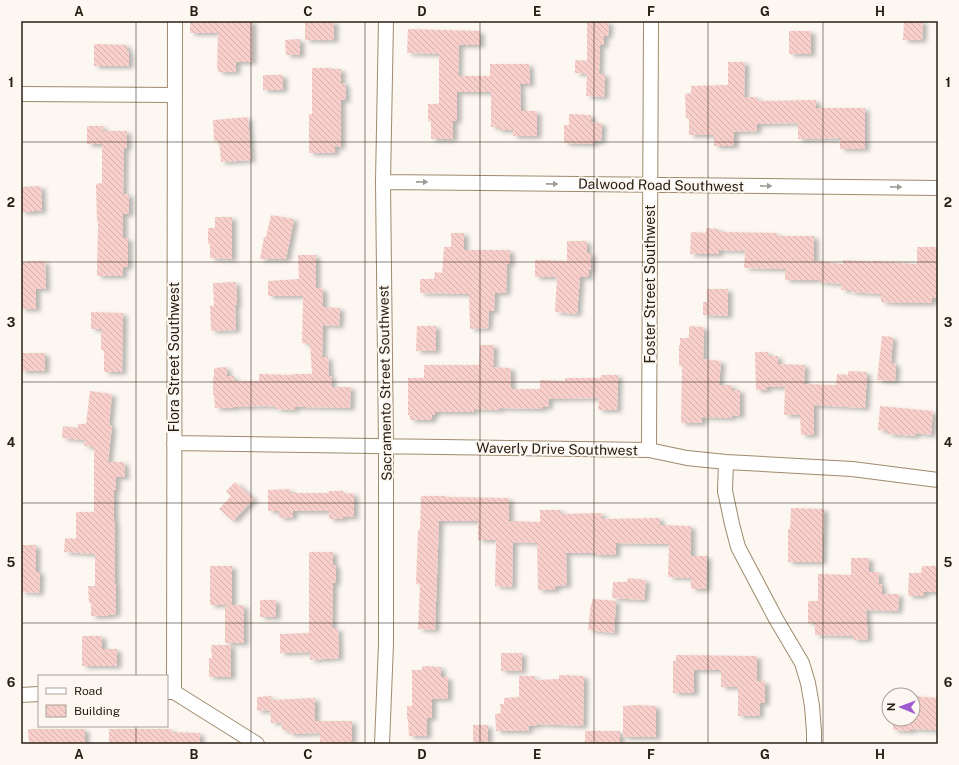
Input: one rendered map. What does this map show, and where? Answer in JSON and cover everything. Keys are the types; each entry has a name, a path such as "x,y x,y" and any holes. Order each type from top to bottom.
{"street":[{"name":"Flora Street Southwest","path":"171,692 174,443 175,21"},
{"name":"Sacramento Street Southwest","path":"382,744 386,644 386,446 383,182 386,21"},
{"name":"Foster Street Southwest","path":"649,450 651,21"},
{"path":"21,94 174,95"},
{"name":"Dalwood Road Southwest","path":"383,182 938,188"},
{"name":"Waverly Drive Southwest","path":"174,443 649,450 688,458 726,462 852,469 938,480"},
{"path":"726,462 725,491 738,547 776,619 802,663 812,706 814,744"},
{"path":"171,692 257,744"},
{"path":"21,695 38,694"}],"building":[{"path":"190,21 252,21 252,62 236,62 236,72 218,72 218,33 190,33"},
{"path":"305,21 334,21 334,40 305,40"},
{"path":"587,21 609,22 608,36 604,36 604,45 600,45 599,74 605,74 604,97 586,96 587,74 575,73 575,60 587,61"},
{"path":"904,21 923,21 922,40 903,40"},
{"path":"408,29 480,31 480,45 459,45 458,76 490,76 490,64 529,64 530,84 520,84 521,111 537,111 537,136 513,136 513,130 498,130 498,127 491,127 491,92 457,92 457,121 453,121 453,139 431,139 431,121 428,121 428,104 439,104 439,54 407,53"},
{"path":"789,31 811,31 811,54 789,54"},
{"path":"300,39 300,55 286,55 285,40"},
{"path":"94,44 127,45 127,51 129,51 129,66 94,66"},
{"path":"728,62 745,62 744,97 757,97 757,101 816,100 816,108 865,108 865,149 840,149 840,138 798,139 798,123 757,124 757,131 734,132 734,146 714,146 714,135 689,135 689,118 686,118 685,94 691,93 691,86 728,85"},
{"path":"312,68 341,69 341,83 345,83 346,100 341,100 341,147 335,146 335,153 309,153 309,114 312,114"},
{"path":"263,75 283,75 283,90 263,90"},
{"path":"569,114 591,115 591,122 602,123 601,141 595,141 594,144 564,143 564,125 569,125"},
{"path":"248,117 251,160 221,162 219,141 214,141 213,120"},
{"path":"87,126 103,126 103,131 127,131 127,148 124,148 123,194 129,194 129,214 123,214 123,238 128,238 128,267 123,267 123,276 97,276 98,222 96,184 102,183 102,144 87,144"},
{"path":"41,186 42,211 21,212 21,187"},
{"path":"271,215 294,219 286,259 260,259 264,237 266,237"},
{"path":"215,217 232,217 232,259 210,258 208,228 215,228"},
{"path":"706,228 719,229 719,232 777,233 777,236 814,236 814,261 843,264 843,260 917,264 917,247 938,247 938,298 932,298 932,303 881,302 881,294 841,290 842,284 819,282 819,280 785,280 785,269 744,268 745,251 719,250 719,254 690,254 691,232 706,233"},
{"path":"451,233 464,233 464,250 510,250 510,264 507,264 506,293 495,293 494,311 489,311 488,328 470,329 469,294 420,293 420,279 434,279 435,272 442,273 444,247 451,247"},
{"path":"567,241 587,241 587,253 591,253 591,270 589,270 589,277 580,277 577,314 555,312 557,277 535,277 535,260 567,261"},
{"path":"298,255 316,255 316,288 323,289 323,307 340,308 339,326 323,325 322,357 328,357 329,376 332,376 331,387 351,387 350,408 295,407 295,410 276,409 276,407 265,406 215,408 213,395 214,368 227,367 227,376 234,376 234,381 259,381 259,374 312,374 310,344 302,343 303,296 268,296 268,281 299,279"},
{"path":"45,261 46,289 36,289 36,309 21,309 21,262"},
{"path":"236,282 236,330 211,331 210,306 214,306 213,283"},
{"path":"707,289 728,289 728,316 703,315 703,302 707,302"},
{"path":"91,312 123,313 122,372 104,372 104,350 101,350 101,329 91,329"},
{"path":"417,326 436,326 436,351 416,351"},
{"path":"689,326 704,327 703,359 721,361 719,385 732,385 732,390 740,390 740,416 732,415 732,418 702,417 702,423 681,423 682,366 679,366 679,345 680,338 689,338"},
{"path":"882,336 893,337 891,363 896,364 895,381 877,380"},
{"path":"480,345 494,345 493,367 511,368 512,389 540,389 540,380 565,381 565,378 601,378 601,375 618,375 617,410 598,410 599,398 549,399 548,407 542,407 542,409 500,408 500,410 474,409 474,412 435,412 435,415 432,415 432,420 410,420 410,415 408,415 408,378 424,378 424,365 479,365"},
{"path":"755,352 768,352 768,356 778,356 778,364 805,365 804,384 836,385 837,374 848,375 848,371 867,372 865,408 814,405 814,435 801,435 800,415 784,415 785,387 767,387 767,390 756,390"},
{"path":"21,353 45,353 45,371 21,371"},
{"path":"90,391 112,394 109,425 112,426 108,462 124,462 125,477 116,477 116,490 114,490 116,614 108,616 91,616 91,603 89,603 88,586 95,586 95,554 64,552 65,538 76,539 76,512 94,512 94,447 84,446 85,440 62,438 63,426 78,428 78,424 86,424"},
{"path":"880,406 933,411 931,435 916,433 915,436 888,434 888,431 878,430"},
{"path":"235,482 254,499 233,521 219,509 231,496 226,491"},
{"path":"290,489 290,493 329,493 329,491 343,491 343,494 354,493 354,517 329,519 329,511 293,511 293,517 279,518 279,511 268,511 268,490"},
{"path":"421,496 509,498 509,521 540,522 540,510 561,510 561,514 602,513 602,519 660,518 660,525 691,526 691,556 707,556 706,589 691,589 691,578 668,577 669,544 617,543 616,555 566,553 567,585 557,586 555,587 555,590 538,590 537,543 513,542 512,587 495,586 496,540 478,540 478,521 439,521 435,630 418,629 420,584 416,584"},
{"path":"791,508 824,509 822,562 788,562 788,529 790,529"},
{"path":"21,545 36,545 36,572 40,572 39,593 21,592"},
{"path":"309,552 333,552 333,565 336,565 336,583 333,583 332,629 338,628 339,658 310,660 310,652 280,653 280,634 309,633"},
{"path":"851,558 869,558 869,572 879,572 879,584 882,584 882,594 899,594 898,611 866,610 868,639 853,640 853,636 815,635 815,623 808,623 808,601 818,601 818,574 851,575"},
{"path":"210,566 232,566 232,605 210,605"},
{"path":"922,566 938,566 937,592 924,592 923,596 908,596 909,573 921,573"},
{"path":"628,578 646,580 644,600 612,598 613,582 627,582"},
{"path":"592,599 616,601 614,633 588,630"},
{"path":"260,600 276,600 276,617 260,617"},
{"path":"244,605 244,643 225,643 225,606"},
{"path":"82,636 102,636 102,649 117,649 117,666 82,666"},
{"path":"211,645 231,645 231,677 209,677 209,658 212,658"},
{"path":"501,653 522,653 522,671 501,671"},
{"path":"676,655 757,656 757,681 765,681 765,703 760,703 759,716 738,716 738,687 721,687 721,670 694,670 694,693 673,693 673,661 676,661"},
{"path":"422,666 441,667 441,677 448,677 448,699 432,699 432,718 427,718 427,736 409,736 407,706 412,706 412,670 422,670"},
{"path":"559,675 584,676 583,726 537,724 537,726 528,726 529,731 496,731 495,714 501,713 500,704 504,704 504,698 519,697 519,676 535,676 535,680 559,679"},
{"path":"271,696 271,700 315,698 315,721 352,721 352,742 320,744 320,733 289,734 289,730 282,730 281,722 271,723 270,710 257,711 257,697"},
{"path":"921,697 938,698 938,730 893,730 893,727 921,727"},
{"path":"623,706 656,706 656,737 623,737"},
{"path":"473,725 488,725 488,742 473,742"},
{"path":"28,729 85,729 85,744 29,744"},
{"path":"109,729 171,729 171,732 200,733 200,744 109,744"},
{"path":"585,731 620,731 620,744 585,744"}]}
